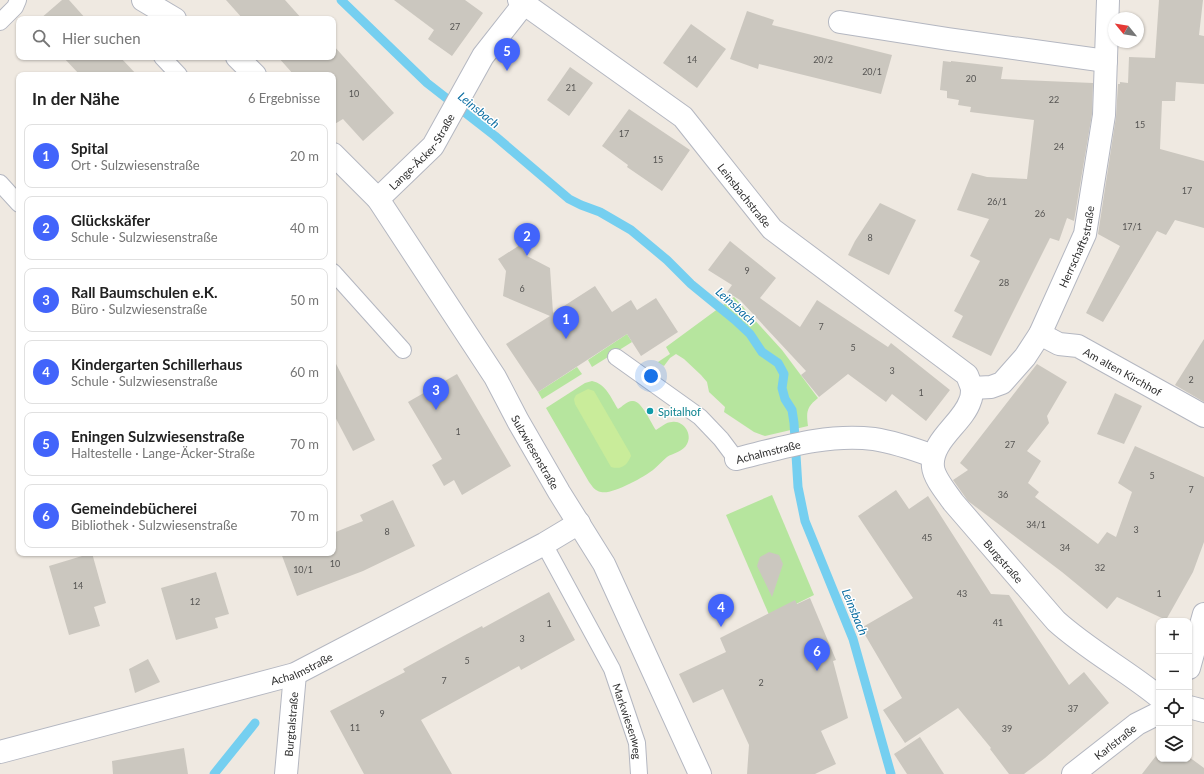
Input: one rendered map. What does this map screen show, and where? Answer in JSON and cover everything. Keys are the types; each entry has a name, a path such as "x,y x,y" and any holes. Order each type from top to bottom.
{"street":[{"name":"Herrschaftsstraße","path":"972,388 991,387 1002,383 1025,357 1040,334 1085,234 1104,115 1108,0"},
{"name":"Lange-Äcker-Straße","path":"378,199 433,146 483,56 523,1"},
{"name":"Leinsbachstraße","path":"523,1 683,117 772,229 966,375 972,388"},
{"path":"147,7 168,16"},
{"path":"840,22 1106,61"},
{"path":"240,60 252,72"},
{"name":"Sulzwiesenstraße","path":"336,157 378,199 495,377 522,427 604,564 700,774"},
{"name":"Am alten Kirchhof","path":"1040,334 1059,344 1078,346 1204,416"},
{"path":"933,456 943,438 961,416 970,401 972,388"},
{"name":"Achalmstraße","path":"736,459 791,445 840,438 874,439 900,445 933,456"},
{"name":"Burgstraße","path":"933,456 933,468 940,484 953,502 1056,621 1073,636 1156,695"},
{"name":"Achalmstraße","path":"0,752 295,674 544,544 579,523"},
{"path":"1192,657 1204,614"},
{"name":"Burgtalstraße","path":"286,774 295,674"},
{"path":"1192,708 1204,711"},
{"name":"Karlstraße","path":"1073,774 1137,724 1156,714"}],"lane":[{"path":"0,22 15,7 18,0"},
{"path":"165,60 176,72"},
{"path":"0,183 16,201"},
{"path":"336,275 403,350"},
{"name":"Achalmstraße","path":"616,357 700,417 736,459"},
{"name":"Markwiesenweg","path":"544,544 612,669 637,743 639,774"}],"green space":[{"path":"734,297 782,350 818,398 809,407 807,417 808,426 765,436 754,432 724,412 725,407 709,392 707,382 684,359 676,354 670,358 664,366 658,362 670,354 666,347"},
{"path":"627,334 632,342 592,367 588,360"},
{"path":"577,367 582,374 542,399 538,392"},
{"path":"592,381 605,388 618,409 630,401 635,401 639,404 646,412 656,430 670,422 676,422 683,425 689,436 689,440 685,447 667,457 649,473 628,485 606,492 601,492 595,489 589,482 546,408 585,383"},
{"path":"588,389 594,391 630,453 631,456 624,466 618,468 611,467 575,404 574,399 576,395"},
{"path":"772,495 814,595 770,617 726,515"}],"building":[{"path":"62,0 69,0 83,16 43,16"},
{"path":"226,0 285,0 299,16 240,16"},
{"path":"394,0 465,0 483,13 452,56 428,39 434,30"},
{"path":"1159,0 1203,0 1199,35 1204,36 1204,84 1176,82 1175,101 1162,101 1160,149 1204,161 1204,228 1175,220 1166,235 1157,231 1103,322 1086,313 1120,246 1098,234 1116,117 1118,84 1120,84 1120,82 1128,83 1129,57 1155,58"},
{"path":"747,11 774,20 772,25 892,55 881,94 759,64 758,69 730,59"},
{"path":"691,24 726,49 697,88 663,63"},
{"path":"336,48 394,113 363,141 343,119 336,123 336,72 291,72 281,60 336,60"},
{"path":"66,60 123,60 134,72 77,72"},
{"path":"943,61 1003,67 1001,79 1093,83 1092,114 1074,221 1067,218 1059,241 1050,238 991,356 952,337 963,316 954,311 980,261 970,256 989,219 957,210 972,173 987,177 1027,179 1034,120 970,112 971,107 958,105 959,100 947,98 947,91 940,90"},
{"path":"570,67 593,83 569,116 547,100"},
{"path":"629,109 690,150 662,191 627,167 628,165 602,146"},
{"path":"880,203 916,220 889,275 848,255 855,241"},
{"path":"730,241 776,278 760,298 800,327 817,300 888,347 891,343 950,390 926,421 892,394 886,402 848,374 819,397 801,375 806,371 740,300 727,292 732,285 708,270"},
{"path":"520,245 527,256 550,268 553,313 595,286 612,312 631,300 637,310 656,298 678,332 641,356 627,334 538,392 506,344 550,316 503,296 506,271 498,259"},
{"path":"1204,339 1204,402 1175,385"},
{"path":"336,364 375,440 353,451 336,419"},
{"path":"1037,364 1067,382 1047,416 1049,423 1027,451 1041,461 1028,483 1039,492 1035,497 1098,544 1107,532 1116,537 1132,492 1118,483 1135,446 1204,477 1204,542 1193,572 1167,618 1162,618 1117,597 1107,609 1062,572 968,501 953,480 968,470 960,463"},
{"path":"457,374 511,466 462,495 454,480 444,486 432,465 442,459 408,402"},
{"path":"1115,393 1142,406 1124,444 1097,434"},
{"path":"896,490 909,509 928,496 991,594 1009,595 1069,685 1084,672 1109,703 1024,774 1009,774 990,749 991,748 958,708 905,743 883,710 902,698 861,628 913,598 858,516"},
{"path":"393,500 415,546 363,571 297,596 282,556 336,556 336,532 363,521 360,515"},
{"path":"769,552 779,555 783,564 772,597 757,566 760,557"},
{"path":"82,556 93,556 106,603 94,607 100,626 69,635 49,566"},
{"path":"216,572 229,614 215,618 218,628 176,640 161,588"},
{"path":"549,592 575,640 521,670 519,666 421,720 452,774 364,774 330,711 405,672 403,669 465,635 482,626 483,628"},
{"path":"810,598 836,660 833,661 848,718 821,731 836,764 815,774 747,774 749,745 723,689 693,703 679,674 726,652 720,638 795,600 797,604"},
{"path":"148,659 160,682 135,693 129,669"},
{"path":"920,737 944,774 907,774 894,754"},
{"path":"184,748 188,774 113,774 112,761"},
{"path":"1156,756 1156,762 1192,762 1192,759 1204,768 1204,774 1142,774"}],"waterway":[{"name":"Leinsbach","path":"341,0 427,83 495,136 569,199 600,212 631,230 667,260 691,284 735,320 750,334 762,352 778,363 784,374 782,388 785,399 792,410 798,487 805,521 853,639 891,774"},
{"path":"214,774 255,723"}],"place":[{"name":"Eningen Sulzwiesenstraße","path":"507,71"},
{"name":"Glückskäfer","path":"527,256"},
{"name":"Spital","path":"566,339"},
{"name":"Rall Baumschulen e.K.","path":"436,410"},
{"name":"Spitalhof","path":"650,411"},
{"name":"Kindergarten Schillerhaus","path":"721,627"},
{"name":"Gemeindebücherei","path":"817,671"}]}
